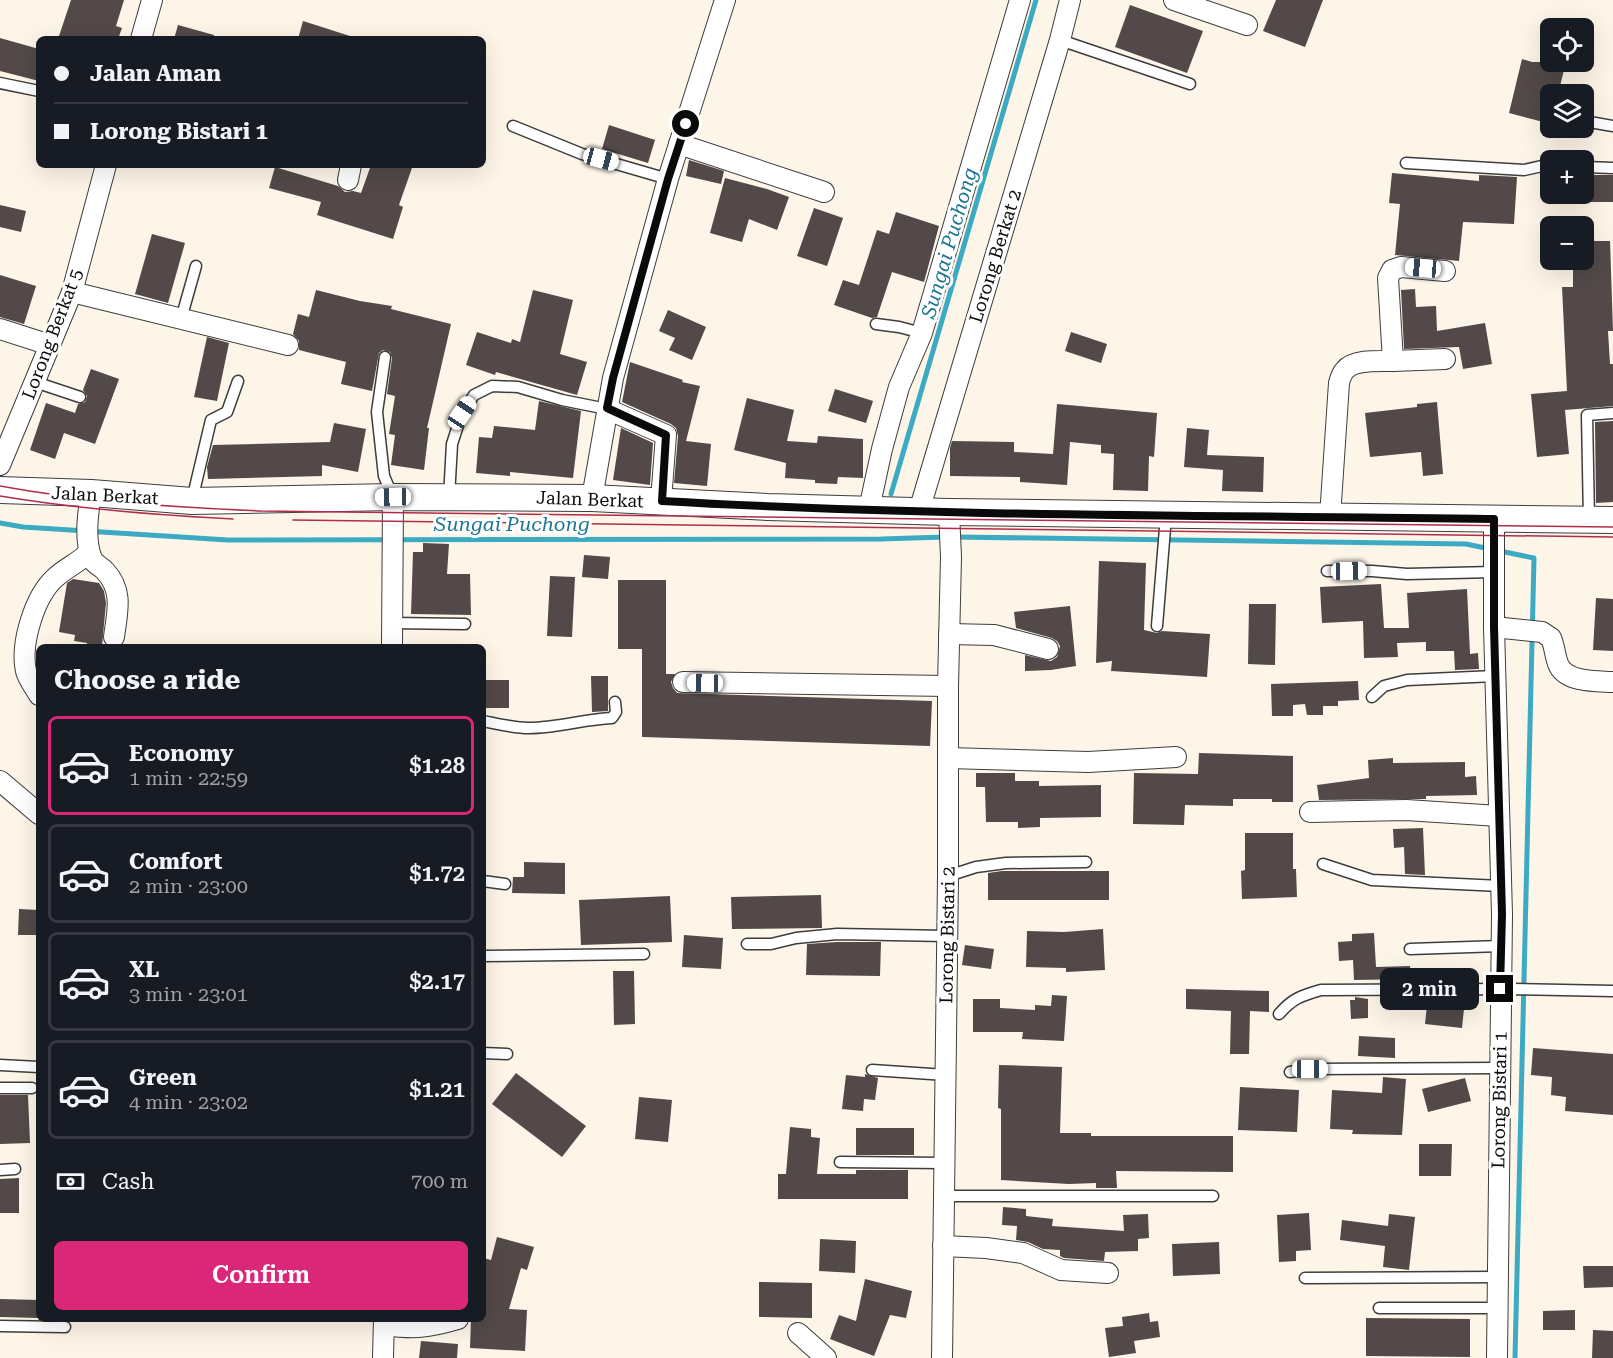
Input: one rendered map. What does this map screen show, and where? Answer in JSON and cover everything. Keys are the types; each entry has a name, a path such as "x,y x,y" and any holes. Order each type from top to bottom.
{"street":[{"path":"142,36 152,0"},
{"name":"Lorong Berkat 2","path":"920,511 1070,0"},
{"path":"1174,0 1247,25"},
{"path":"592,498 613,378 668,179 724,1"},
{"path":"869,509 882,449 900,387 922,333 1016,1"},
{"path":"679,144 824,192"},
{"name":"Lorong Berkat 5","path":"0,465 72,292 105,168"},
{"path":"1393,361 1388,278 1392,270 1401,267 1445,271"},
{"path":"72,292 288,345"},
{"path":"0,328 50,345"},
{"path":"1330,517 1339,383 1345,369 1354,364 1445,359"},
{"path":"607,408 666,435 662,501"},
{"name":"Jalan Berkat","path":"0,490 89,505 393,497 592,498 768,507 920,511 950,519 1165,522 1330,517 1494,526 1601,520"},
{"path":"392,644 393,497"},
{"path":"89,505 89,547 93,562 104,569 116,585 119,598 114,637"},
{"name":"Lorong Bistari 2","path":"942,1358 950,519"},
{"name":"Lorong Bistari 1","path":"1494,526 1494,627 1502,945 1507,989 1499,1068 1497,1358"},
{"path":"36,690 26,672 25,649 36,603 56,577 82,560 89,547"},
{"path":"1494,627 1542,632 1551,638 1556,647 1559,666 1564,672 1589,681 1613,682"},
{"path":"949,634 994,635 1048,648"},
{"path":"683,682 948,686"},
{"path":"948,758 1088,762 1176,757"},
{"path":"0,782 36,812"},
{"path":"1310,812 1406,810 1499,816"},
{"path":"943,1246 1023,1253 1061,1270 1108,1274"},
{"path":"383,1358 384,1322 412,1329 448,1322"},
{"path":"798,1333 826,1358"}],"lane":[{"path":"1060,40 1190,84"},
{"path":"0,83 36,90"},
{"path":"1594,123 1613,126"},
{"path":"513,126 582,154 668,179"},
{"path":"1406,164 1524,170 1540,166"},
{"path":"1594,167 1613,168"},
{"path":"181,319 196,266"},
{"path":"876,324 922,333"},
{"path":"386,357 377,412 384,477 393,497"},
{"path":"192,501 211,420 227,412 238,381"},
{"path":"35,382 80,397"},
{"path":"449,497 452,444 462,413 474,395 492,387 518,387 562,400 607,408"},
{"path":"1601,520 1587,415 1613,413"},
{"path":"1157,626 1165,522"},
{"path":"1327,571 1407,574 1494,568"},
{"path":"393,623 465,624"},
{"path":"1372,697 1384,686 1407,680 1495,676"},
{"path":"486,722 528,728 612,718 616,712 615,702"},
{"path":"948,876 976,867 1006,863 1086,862"},
{"path":"1323,864 1372,880 1501,886"},
{"path":"486,881 504,884"},
{"path":"747,944 771,944 796,938 837,934 947,936"},
{"path":"1410,949 1502,945"},
{"path":"486,956 644,954"},
{"path":"1279,1014 1289,1002 1299,996 1321,990 1613,991"},
{"path":"486,1053 507,1054"},
{"path":"0,1065 36,1067"},
{"path":"1290,1072 1310,1069 1499,1068"},
{"path":"872,1070 946,1075"},
{"path":"0,1088 32,1088"},
{"path":"840,1162 944,1163"},
{"path":"0,1170 15,1169"},
{"path":"944,1196 1213,1196"},
{"path":"1305,1278 1498,1276"},
{"path":"1379,1308 1497,1308"},
{"path":"0,1326 65,1327"}],"building":[{"path":"71,0 124,0 116,26 122,28 119,36 59,36"},
{"path":"1276,0 1323,0 1305,47 1263,31"},
{"path":"1130,5 1203,31 1187,73 1115,47"},
{"path":"303,21 350,36 299,36"},
{"path":"178,25 214,35 214,36 175,36"},
{"path":"0,38 36,48 36,80 0,71"},
{"path":"1522,59 1540,62 1540,72 1564,72 1560,84 1540,84 1540,121 1509,113"},
{"path":"609,125 655,140 648,163 602,149"},
{"path":"689,160 724,171 721,184 686,176"},
{"path":"275,168 278,168 338,186 345,192 361,193 370,168 412,168 399,205 403,207 393,239 317,215 321,202 269,188"},
{"path":"1392,173 1479,181 1479,175 1517,177 1514,224 1463,222 1459,261 1395,255 1400,204 1389,203"},
{"path":"1594,175 1613,175 1613,202 1594,202"},
{"path":"725,178 789,197 777,230 749,219 742,242 710,233"},
{"path":"0,205 26,211 21,232 0,227"},
{"path":"814,208 843,218 827,266 797,256"},
{"path":"896,212 939,226 924,282 892,272 877,317 872,318 834,305 843,280 859,285 877,230 889,234"},
{"path":"152,234 185,243 168,303 135,294"},
{"path":"1594,241 1610,241 1613,331 1608,331 1610,364 1613,364 1613,406 1565,410 1569,454 1537,457 1531,394 1567,391 1562,287 1573,287 1573,270 1594,270"},
{"path":"0,275 36,286 24,324 0,317"},
{"path":"1415,289 1416,307 1436,306 1437,331 1485,323 1492,364 1463,369 1459,347 1404,349 1401,290"},
{"path":"316,290 392,306 391,309 451,324 427,428 429,428 424,470 391,465 395,435 389,434 395,396 387,394 392,358 390,352 383,350 379,353 372,391 341,384 346,362 299,350 299,341 293,334 298,314 309,317"},
{"path":"533,290 573,300 560,354 587,362 577,395 496,372 495,375 466,365 477,332 511,343 512,339 520,342"},
{"path":"668,310 706,327 692,360 669,350 675,338 659,331"},
{"path":"1071,332 1107,344 1101,363 1065,351"},
{"path":"207,337 229,343 217,401 194,397"},
{"path":"630,362 683,380 682,382 700,386 686,441 711,444 707,486 674,483 678,436 676,428 622,402"},
{"path":"91,369 119,379 95,444 64,433 55,459 30,450 46,403 75,413 78,404 85,402 87,396 83,390"},
{"path":"835,389 873,401 866,423 828,411"},
{"path":"747,398 794,410 787,441 817,443 818,436 863,439 863,478 838,477 837,484 785,478 786,463 734,450"},
{"path":"539,401 581,411 573,478 510,472 510,476 476,473 479,437 492,438 494,426 535,430"},
{"path":"1437,402 1443,474 1423,476 1421,452 1370,457 1365,413 1417,407 1417,404"},
{"path":"1057,404 1157,413 1154,457 1149,456 1148,491 1113,490 1114,454 1101,453 1101,445 1070,442 1067,485 1020,482 1020,477 950,476 952,441 1014,442 1014,452 1053,454"},
{"path":"1613,421 1613,502 1596,503 1595,422"},
{"path":"334,423 366,429 358,472 322,465 322,476 208,479 207,467 213,445 330,442"},
{"path":"621,428 653,443 650,485 613,480"},
{"path":"1187,428 1209,430 1207,455 1264,457 1263,492 1222,491 1223,470 1184,467"},
{"path":"423,543 449,544 447,574 470,574 471,615 411,614 413,552 423,552"},
{"path":"584,555 610,557 608,579 582,577"},
{"path":"1099,561 1146,563 1144,630 1157,633 1162,631 1210,634 1207,677 1111,671 1112,661 1096,663"},
{"path":"550,576 575,577 572,637 547,636"},
{"path":"73,579 99,583 104,591 106,603 102,644 74,641 75,635 59,632 67,583"},
{"path":"618,580 666,580 666,674 675,674 671,682 677,693 932,701 930,746 642,737 642,649 618,649"},
{"path":"1381,584 1384,628 1409,628 1407,593 1467,589 1470,654 1478,653 1479,669 1455,670 1454,651 1426,651 1426,642 1397,643 1398,657 1364,658 1363,621 1322,623 1320,587"},
{"path":"1596,598 1613,599 1613,651 1593,650"},
{"path":"1249,604 1276,604 1275,665 1248,664"},
{"path":"1070,606 1076,666 1025,671 1025,655 1051,661 1057,657 1060,646 1052,638 1016,628 1014,612"},
{"path":"591,676 608,676 608,711 592,712"},
{"path":"486,680 509,680 509,708 486,708"},
{"path":"1358,681 1359,700 1338,701 1338,706 1323,706 1323,715 1307,715 1305,704 1293,705 1293,716 1272,716 1271,684"},
{"path":"1199,753 1293,756 1293,802 1272,802 1272,799 1233,799 1233,806 1185,805 1184,825 1133,824 1134,773 1198,774"},
{"path":"1393,758 1393,763 1465,762 1465,777 1476,776 1477,795 1426,796 1426,799 1319,800 1317,785 1369,778 1368,760"},
{"path":"976,773 1015,773 1015,781 1039,781 1039,786 1101,785 1101,817 1040,818 1040,827 1018,828 1018,822 986,822 985,787 976,787"},
{"path":"1423,828 1425,875 1405,874 1404,847 1394,848 1393,829"},
{"path":"1245,833 1293,833 1293,869 1296,869 1297,897 1242,899 1241,871 1245,870"},
{"path":"524,862 565,863 565,894 512,893 513,877 524,877"},
{"path":"1109,871 1109,900 988,900 988,873"},
{"path":"821,895 822,928 732,929 731,897"},
{"path":"670,896 672,942 581,945 579,900"},
{"path":"19,909 36,910 36,935 18,935"},
{"path":"1103,929 1105,970 1066,972 1066,968 1026,967 1027,931 1064,932"},
{"path":"1374,933 1376,967 1410,966 1411,979 1354,980 1353,960 1339,961 1338,942 1352,941 1352,934"},
{"path":"684,935 723,938 721,969 682,967"},
{"path":"881,942 880,976 806,975 807,944"},
{"path":"965,945 994,949 991,969 962,965"},
{"path":"613,971 634,971 635,1024 614,1025"},
{"path":"1186,989 1269,991 1269,1012 1250,1011 1249,1054 1230,1054 1231,1011 1186,1009"},
{"path":"1052,995 1067,996 1064,1041 1022,1039 1023,1032 973,1032 973,999 1000,999 1000,1008 1035,1010 1035,1005 1051,1006"},
{"path":"1355,997 1368,999 1368,1018 1351,1019 1350,1000 1355,1000"},
{"path":"1427,1005 1464,1009 1462,1028 1425,1024"},
{"path":"1359,1036 1395,1038 1395,1058 1358,1056"},
{"path":"1533,1048 1613,1054 1613,1115 1565,1111 1566,1097 1551,1095 1552,1077 1531,1075"},
{"path":"999,1065 1062,1067 1060,1133 1091,1133 1091,1136 1233,1136 1233,1172 1116,1171 1117,1188 1096,1188 1096,1183 1069,1184 1001,1180"},
{"path":"516,1073 586,1126 562,1157 492,1104"},
{"path":"865,1074 878,1078 875,1100 864,1099 863,1111 842,1109 846,1075 865,1077"},
{"path":"1383,1077 1406,1079 1402,1135 1352,1134 1353,1130 1330,1129 1332,1090 1382,1093"},
{"path":"1465,1078 1471,1101 1428,1112 1422,1089"},
{"path":"1240,1087 1299,1090 1297,1132 1238,1130"},
{"path":"0,1095 28,1095 30,1143 0,1144"},
{"path":"639,1097 672,1100 668,1142 635,1139"},
{"path":"790,1127 811,1129 811,1137 820,1138 817,1174 856,1174 856,1170 908,1170 908,1199 778,1199 778,1174 786,1174"},
{"path":"856,1128 914,1128 914,1155 856,1155"},
{"path":"1419,1144 1452,1144 1451,1176 1419,1176"},
{"path":"19,1178 19,1213 0,1213 0,1179"},
{"path":"1003,1207 1026,1209 1026,1216 1053,1219 1052,1226 1124,1231 1123,1215 1148,1214 1149,1238 1138,1239 1138,1251 1105,1252 1104,1261 1064,1258 1060,1256 1060,1250 1043,1249 1028,1242 1016,1240 1017,1226 1002,1225"},
{"path":"1309,1213 1311,1250 1296,1251 1296,1261 1279,1262 1277,1215"},
{"path":"1389,1214 1415,1217 1409,1270 1383,1267 1385,1246 1340,1240 1342,1220 1388,1226"},
{"path":"497,1237 534,1247 527,1270 521,1268 509,1309 527,1310 525,1351 470,1348 471,1322 486,1322 486,1259 491,1260"},
{"path":"820,1239 856,1241 855,1273 819,1271"},
{"path":"1219,1242 1220,1274 1173,1276 1172,1244"},
{"path":"1583,1266 1613,1266 1613,1287 1584,1288"},
{"path":"865,1279 912,1291 906,1318 890,1315 874,1356 830,1339 839,1315 856,1321"},
{"path":"759,1282 812,1283 812,1318 759,1317"},
{"path":"0,1299 36,1300 36,1318 0,1317"},
{"path":"1575,1310 1575,1330 1543,1330 1543,1311"},
{"path":"1149,1313 1150,1322 1158,1321 1160,1337 1134,1341 1136,1353 1109,1357 1105,1328 1123,1326 1122,1317"},
{"path":"1366,1318 1470,1319 1470,1357 1366,1356"},
{"path":"1593,1330 1613,1331 1613,1358 1592,1358"},
{"path":"421,1341 458,1344 457,1358 419,1358"}],"waterway":[{"name":"Sungai Puchong","path":"891,494 1036,0"},
{"name":"Sungai Puchong","path":"0,523 23,527 228,540 945,537"},
{"path":"954,537 1466,544 1534,558 1515,1358"}],"tram line":[{"path":"0,486 97,500 261,511 1613,527"},
{"path":"0,496 116,511 233,519"},
{"path":"293,520 1613,537"}],"route":[{"path":"686,124 668,179 613,378 607,408 666,435 662,501 768,507 949,512 1494,519 1494,627 1502,914 1500,989"}]}
